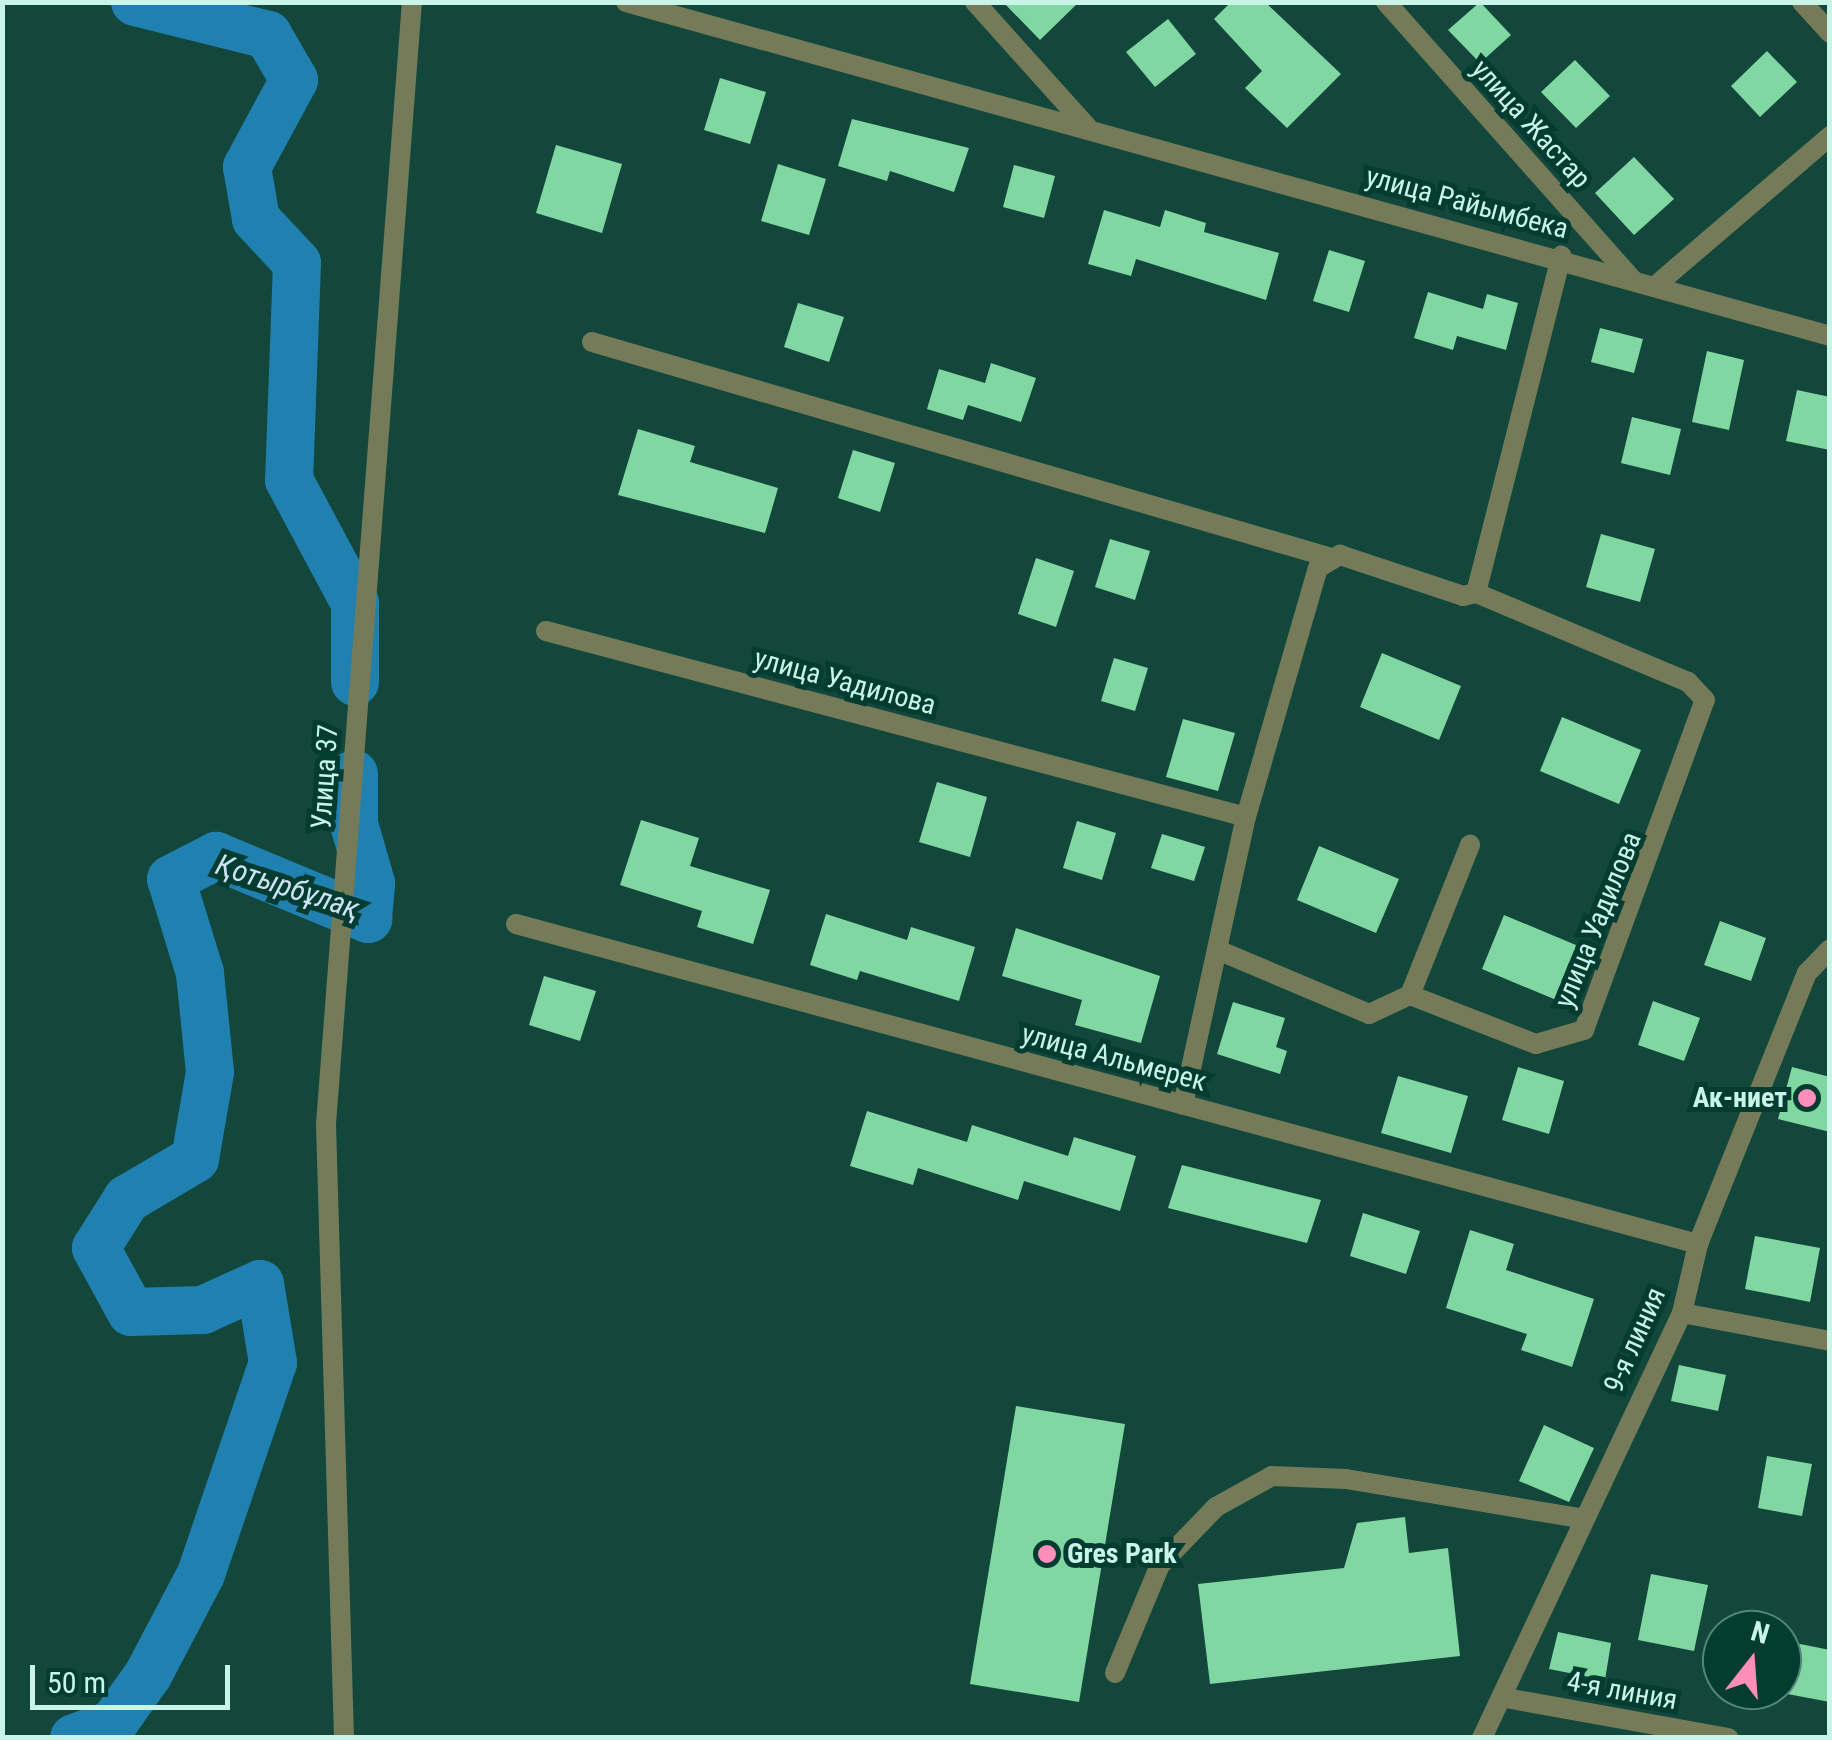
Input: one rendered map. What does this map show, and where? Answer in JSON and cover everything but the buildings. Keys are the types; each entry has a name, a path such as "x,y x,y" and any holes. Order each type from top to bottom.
{"street":[{"name":"Улица 37","path":"344,1738 326,1124 412,2"},
{"name":"улица Райымбека","path":"626,2 1561,256 1644,284 1830,336"},
{"path":"975,2 1089,130"},
{"name":"улица Жастар","path":"1386,2 1644,284"},
{"path":"1802,2 1830,33"},
{"path":"1644,284 1830,136"},
{"path":"592,342 1463,596 1476,592 1561,256"},
{"path":"1183,1105 1220,951 1246,817 1318,568 1328,557"},
{"name":"улица Уадилова","path":"1410,995 1536,1044 1584,1030 1702,724 1705,700 1688,682 1476,592"},
{"name":"улица Уадилова","path":"546,631 1246,817"},
{"path":"1220,951 1369,1014 1410,995 1470,845"},
{"name":"улица Альмерек","path":"516,924 1698,1244"},
{"name":"9-я линия","path":"1482,1738 1506,1698 1580,1518 1682,1312 1698,1244 1807,973 1830,949"},
{"path":"1682,1312 1830,1341"},
{"path":"1115,1673 1160,1565 1216,1506 1272,1476 1364,1482 1580,1518"},
{"name":"4-я линия","path":"1506,1698 1728,1738"}],"waterway":[{"name":"Қотырбұлақ","path":"135,2 268,35 294,80 247,167 256,219 297,263 289,480 355,603 355,682"},
{"name":"Қотырбұлақ","path":"74,1738 113,1724 148,1675 201,1574 273,1363 260,1284 203,1310 131,1312 96,1248 127,1199 195,1159 210,1072 200,973 171,879 216,856 368,919 371,883 354,824 354,774"}],"place":[{"name":"Ак-ниет","path":"1807,1098"},
{"name":"Gres Park","path":"1047,1554"}]}
